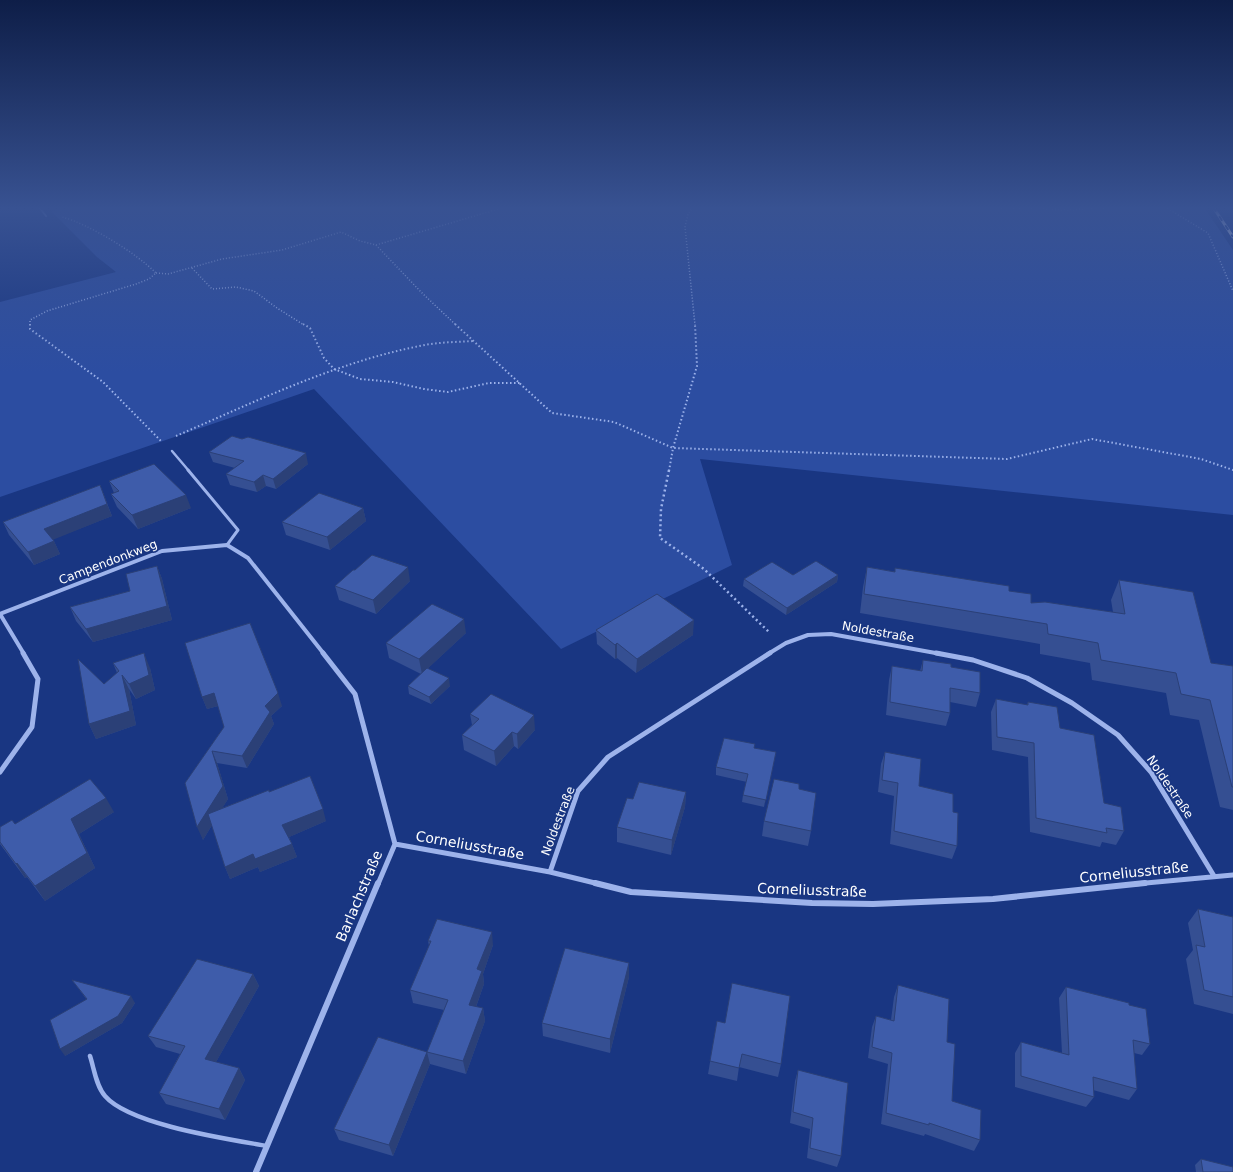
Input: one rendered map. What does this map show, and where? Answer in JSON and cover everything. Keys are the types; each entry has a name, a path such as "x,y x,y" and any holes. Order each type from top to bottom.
{"street":[{"name":"Campendonkweg","path":"0,614 162,551 227,545"},
{"name":"Barlachstraße","path":"227,545 248,558 355,694 395,844 256,1172"},
{"path":"0,614 38,679 32,727 0,772"},
{"name":"Noldestraße","path":"550,872 578,791 608,757 786,643 808,635 830,634 973,660 1027,678 1072,703 1118,734 1151,772 1214,876"},
{"name":"Corneliusstraße","path":"395,844 550,872 631,892 812,903 873,904 993,899 1233,875"}],"lane":[{"path":"172,451 238,530 227,545"},
{"path":"90,1056 104,1094 111,1102 121,1108 184,1129 266,1146"}],"path":[{"path":"141,262 156,273 168,274 213,262"},
{"path":"392,262 421,292 552,413 614,422 673,448 1008,459 1092,439 1201,459 1233,470"},
{"path":"689,262 698,366 673,448 661,509 660,538 704,569 767,631 786,643"},
{"path":"1220,262 1233,291"},
{"path":"192,268 212,289 236,287 254,291 310,328 324,358 334,369 360,379 393,382 424,389 448,392 489,383 520,383"},
{"path":"156,273 149,279 136,284 47,311 30,320 30,329 103,382 172,451"},
{"path":"162,442 334,369 371,357 422,345 475,341"}],"shaded area":[{"path":"103,262 1233,262 1233,515 700,459 732,565 561,649 314,389 0,497 0,302 116,272"}],"building":[{"path":"232,436 242,439 248,437 306,453 273,479 263,475 254,482 226,474 244,461 209,452"},
{"path":"154,464 186,495 132,515 111,494 119,491 109,481"},
{"path":"100,485 107,504 44,529 54,541 28,552 3,522"},
{"path":"319,493 363,508 327,537 282,522"},
{"path":"372,555 408,567 373,600 335,586 353,570 355,570"},
{"path":"816,561 838,575 787,608 744,579 772,562 793,575"},
{"path":"157,566 167,606 86,629 70,607 130,591 126,574"},
{"path":"867,567 895,572 895,568 1009,586 1009,591 1031,594 1031,603 1045,602 1125,614 1119,580 1193,592 1211,663 1233,666 1233,787 1210,700 1181,694 1176,673 1101,660 1098,643 1048,634 1047,624 864,594"},
{"path":"657,594 694,620 637,659 617,643 615,645 596,630"},
{"path":"432,604 464,619 419,659 386,643"},
{"path":"250,623 278,693 265,706 270,712 242,756 212,751 223,786 197,827 185,783 224,727 214,693 202,697 185,643"},
{"path":"144,653 149,675 129,684 122,675 130,711 89,724 78,659 104,684 119,671 113,663"},
{"path":"923,660 951,664 951,667 980,672 980,693 950,688 950,713 890,702 892,666 922,671"},
{"path":"427,668 449,678 429,697 408,686"},
{"path":"491,694 534,715 517,734 512,732 494,751 462,735 479,719 470,714"},
{"path":"996,699 1028,705 1028,702 1057,707 1060,728 1094,735 1104,803 1121,807 1124,831 1106,828 1107,833 1036,818 1034,743 997,737"},
{"path":"724,738 755,744 754,748 776,752 766,800 743,795 748,774 716,767"},
{"path":"885,752 921,759 919,786 953,794 953,812 958,813 957,846 894,831 898,783 882,780"},
{"path":"310,776 323,809 282,825 292,844 255,859 253,854 225,867 208,814"},
{"path":"90,779 106,798 71,819 87,853 35,886 0,842 0,827 12,820 15,824"},
{"path":"774,779 799,784 799,789 816,793 811,831 764,821"},
{"path":"639,782 686,792 672,840 617,827 627,798 633,799"},
{"path":"1198,909 1233,917 1233,997 1204,990 1196,945 1205,947"},
{"path":"437,919 492,932 477,969 482,971 469,1005 483,1008 463,1061 427,1052 448,1000 410,990 431,941 428,941"},
{"path":"565,948 629,963 610,1039 542,1023"},
{"path":"197,959 253,974 205,1059 239,1068 219,1109 159,1093 185,1046 148,1036"},
{"path":"72,980 131,996 118,1016 60,1049 50,1020 87,999"},
{"path":"732,983 790,996 781,1064 742,1054 739,1068 710,1061 717,1021 725,1023"},
{"path":"898,985 949,999 947,1042 955,1044 952,1101 981,1110 980,1140 929,1123 929,1125 886,1113 892,1053 872,1047 876,1016 894,1021"},
{"path":"1066,987 1129,1003 1129,1005 1146,1009 1150,1044 1133,1040 1137,1089 1093,1077 1094,1097 1021,1076 1021,1042 1069,1055"},
{"path":"378,1037 427,1052 389,1145 334,1129"},
{"path":"798,1070 848,1083 841,1156 810,1148 813,1118 793,1112"},
{"path":"1201,1159 1233,1167 1233,1172 1203,1172"}]}
